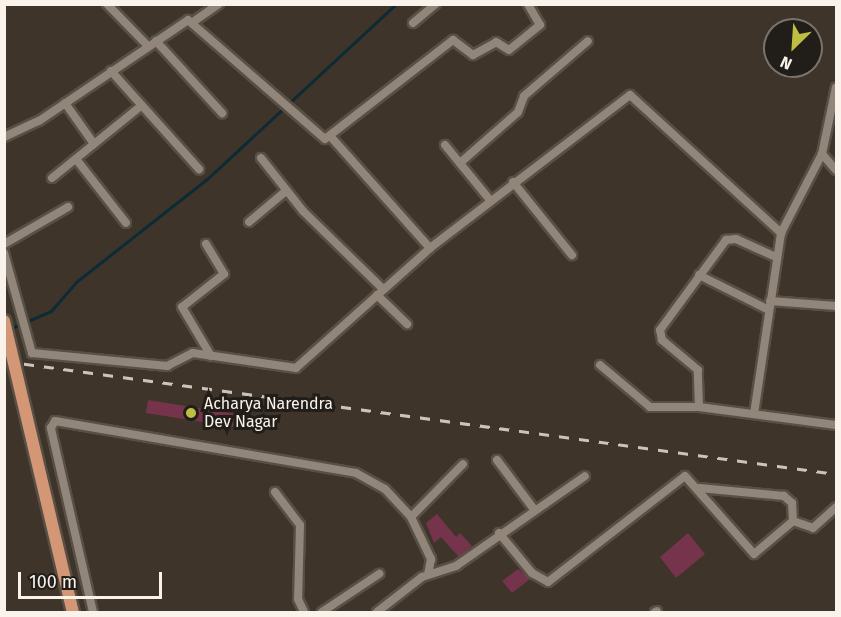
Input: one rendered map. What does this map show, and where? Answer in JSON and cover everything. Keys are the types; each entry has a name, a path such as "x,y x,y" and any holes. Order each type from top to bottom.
{"main road":[{"path":"4,321 73,612"}],"street":[{"path":"107,4 148,46"},
{"path":"4,137 65,103 183,22 193,22 219,4"},
{"path":"413,23 436,4"},
{"path":"193,22 250,78 282,96 319,138 331,137 453,40 473,55 496,42 509,50 540,25 528,4"},
{"path":"460,164 588,40"},
{"path":"156,41 222,113"},
{"path":"111,71 200,169"},
{"path":"754,414 781,233 822,154 837,87"},
{"path":"4,253 32,353 167,366 193,353 296,368 430,248 513,182 630,95 781,233"},
{"path":"65,103 94,144"},
{"path":"52,178 141,106"},
{"path":"331,137 430,248"},
{"path":"445,145 490,200"},
{"path":"822,154 837,170"},
{"path":"261,158 286,191 407,324"},
{"path":"76,159 126,223"},
{"path":"513,182 572,255"},
{"path":"249,222 286,191"},
{"path":"4,244 68,207"},
{"path":"699,407 698,370 658,333 699,275 730,239 776,257"},
{"path":"206,244 224,274 182,307 211,356"},
{"path":"699,275 769,305 837,306"},
{"path":"600,365 650,407 699,407 837,426"},
{"path":"93,612 51,428 55,421 350,471 385,489 411,517 431,559 428,574"},
{"path":"497,460 533,508"},
{"path":"411,517 462,464"},
{"path":"380,612 428,574 451,569 533,508 585,476"},
{"path":"499,533 532,573 548,582 685,476 699,488 754,554 793,521"},
{"path":"699,488 784,496 792,503 793,521"},
{"path":"275,492 300,525 298,599 304,612"},
{"path":"793,521 813,528 837,507"},
{"path":"322,612 379,574"}],"building":[{"name":"Acharya Narendra Dev Nagar","path":"148,400 236,414 234,427 146,413"},
{"path":"437,514 456,537 460,533 472,546 459,557 441,537 434,543 426,523"},
{"path":"688,533 705,554 676,578 660,557"},
{"path":"518,569 530,579 512,593 502,581"}],"waterway":[{"path":"9,329 51,311 76,282 207,179 396,4"}],"railway":[{"path":"4,361 836,474"}],"place":[{"name":"Acharya Narendra Dev Nagar","path":"191,413"}]}
